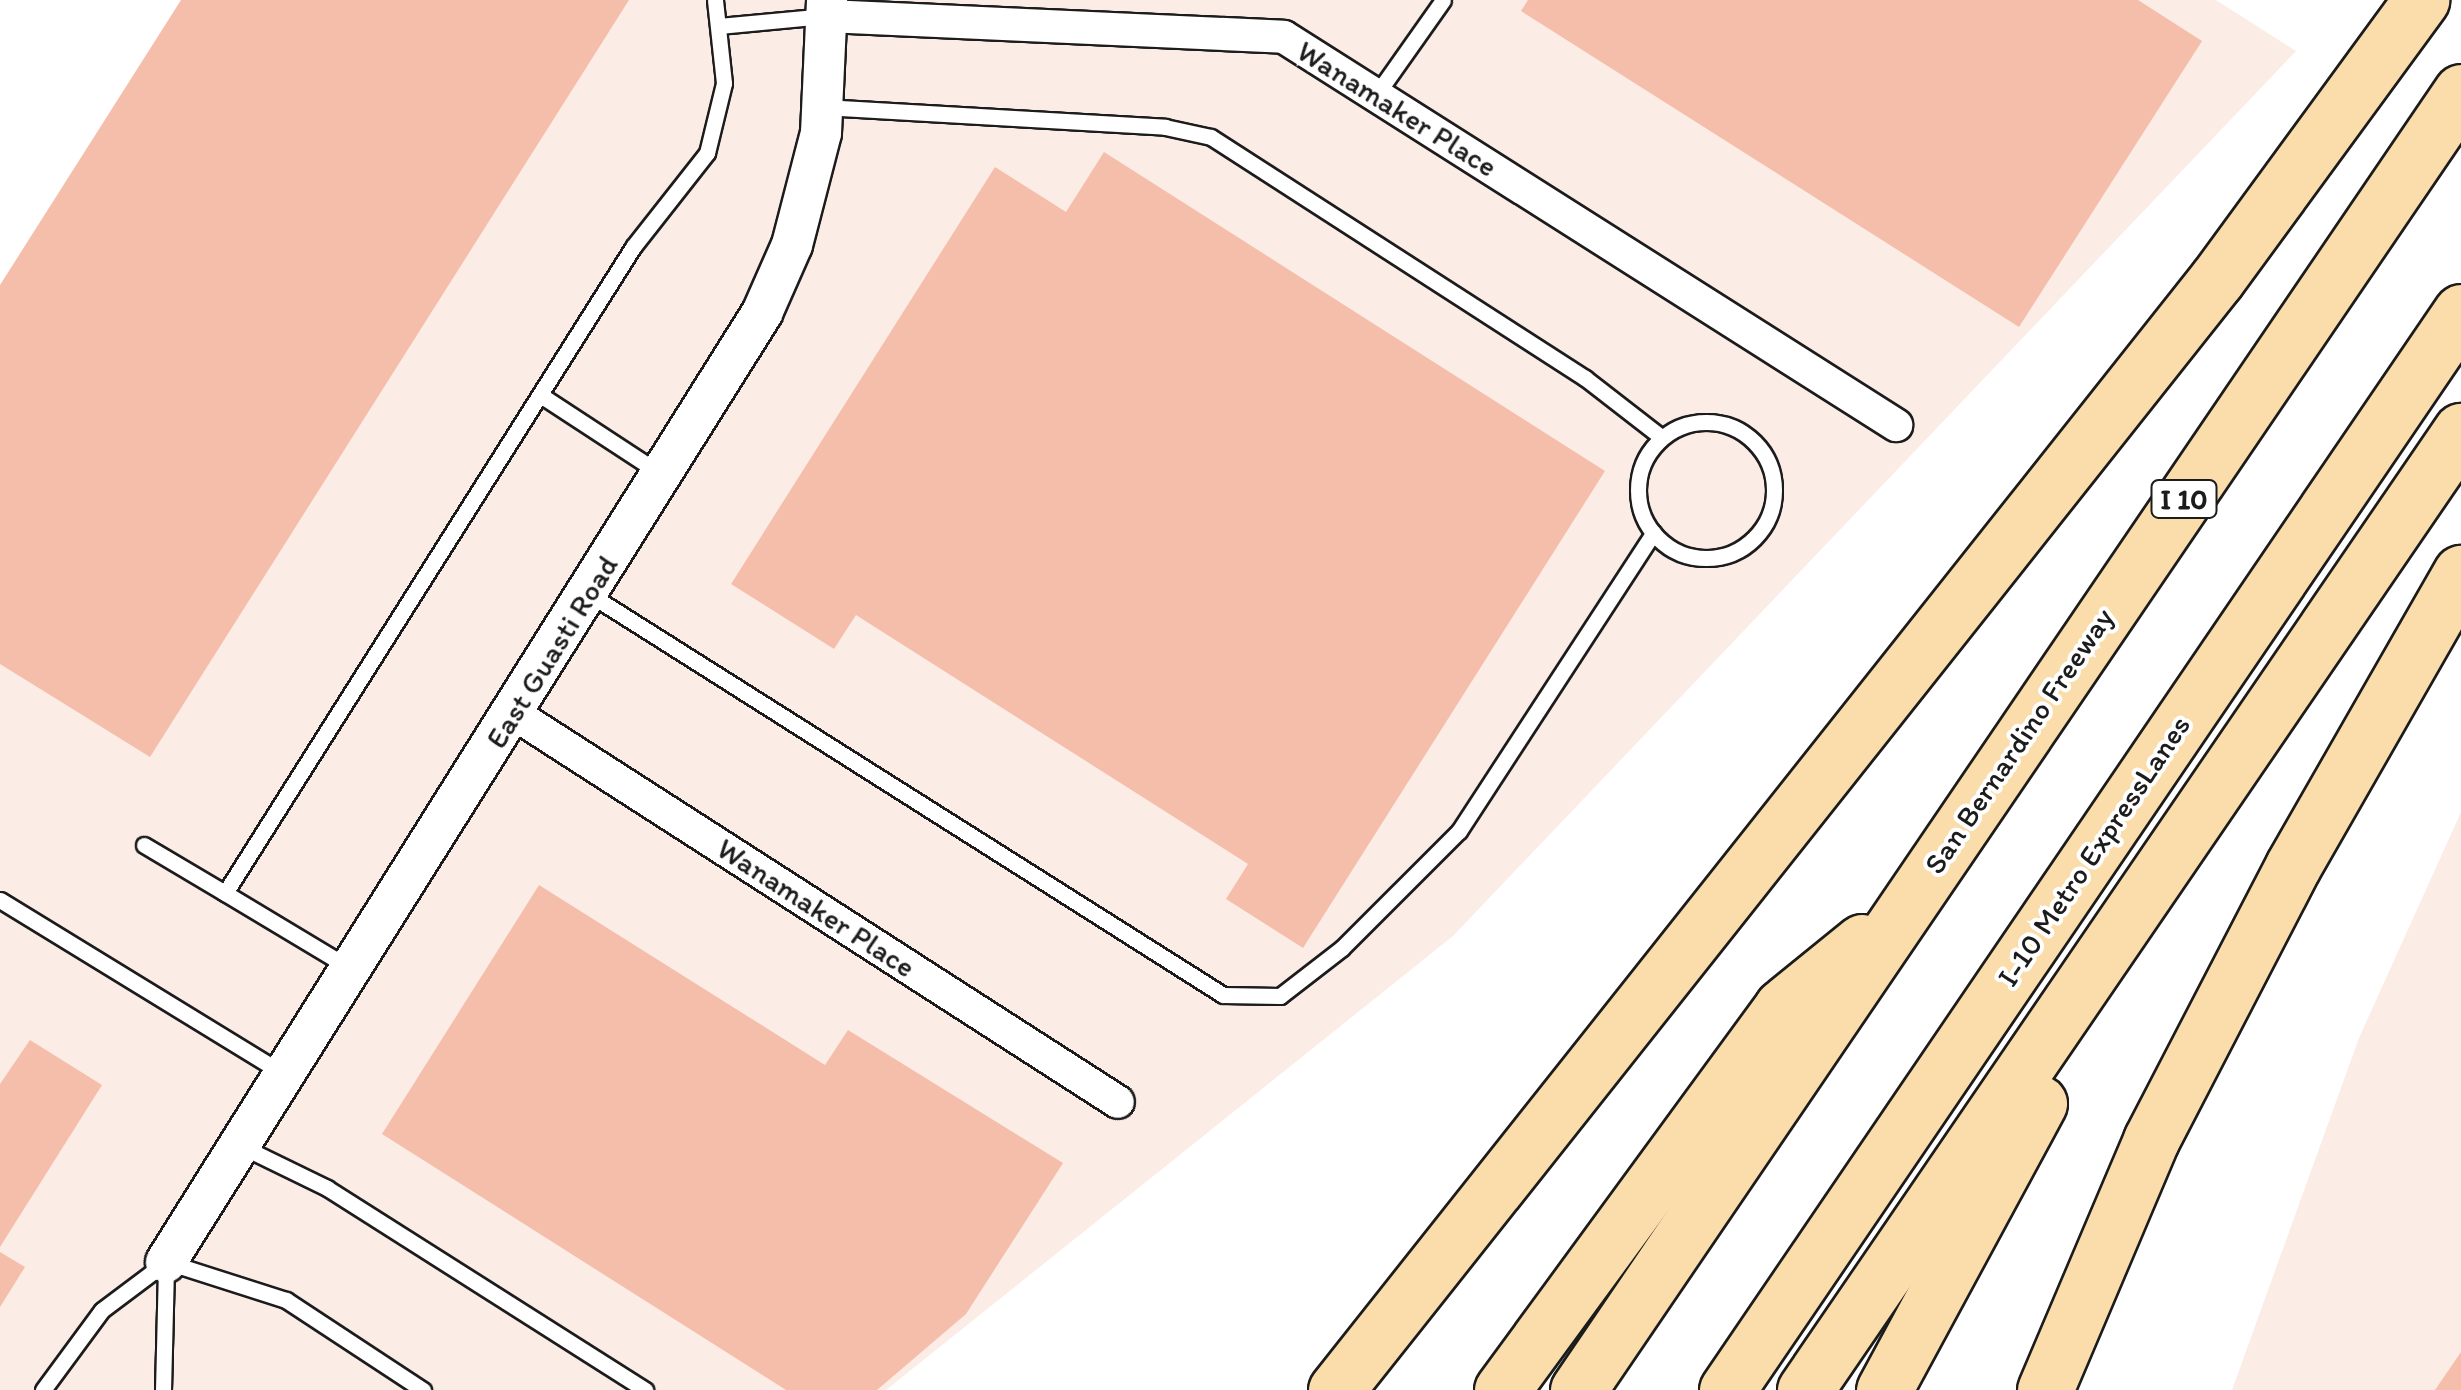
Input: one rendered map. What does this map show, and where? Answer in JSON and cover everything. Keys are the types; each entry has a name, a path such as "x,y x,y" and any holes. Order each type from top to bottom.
{"highway":[{"path":"1336,1390 2218,279 2422,0"},
{"name":"San Bernardino Freeway","path":"1578,1390 2461,92"},
{"name":"I-10 Metro ExpressLanes","path":"1727,1390 2461,312"},
{"path":"1805,1390 2461,431"},
{"path":"2045,1390 2150,1140 2293,866 2461,572"},
{"path":"1884,1390 2176,850"},
{"path":"1502,1390 1782,1007 1907,906"}],"street":[{"name":"Wanamaker Place","path":"827,8 1284,37 1896,425"},
{"name":"East Guasti Road","path":"166,1262 731,370 784,262 822,107 827,8"},
{"name":"Wanamaker Place","path":"513,714 1118,1102"}],"lane":[{"path":"224,893 545,398 633,247 707,153 724,83 714,0"},
{"path":"1376,95 1443,0"},
{"path":"719,26 827,8"},
{"path":"822,107 1166,127 1211,137 1586,378 1661,438"},
{"path":"545,398 664,476"},
{"path":"1722,422 1760,446 1775,486 1764,528 1727,556 1680,554 1653,533 1638,502 1638,478 1661,438 1680,426 1722,422"},
{"path":"589,594 1223,995 1280,996 1342,948 1459,830 1653,533"},
{"path":"144,844 351,969"},
{"path":"0,900 284,1074"},
{"path":"239,1146 327,1188 645,1390"},
{"path":"43,1390 102,1310 166,1262"},
{"path":"164,1390 166,1262"},
{"path":"166,1262 286,1300 423,1390"}],"shaded area":[{"path":"183,0 2216,0 2296,51 1453,936 886,1390 0,1390 0,297"},
{"path":"2461,812 2461,1390 2232,1390 2359,1038"}],"building":[{"path":"181,0 629,0 150,757 0,664 0,285"},
{"path":"1528,0 2138,0 2202,41 2019,327 1521,11"},
{"path":"1104,152 1605,471 1303,948 1226,899 1248,864 856,615 834,649 731,584 995,167 1066,212"},
{"path":"539,885 825,1065 848,1030 1063,1163 966,1314 877,1390 786,1390 382,1134"},
{"path":"30,1040 102,1085 0,1247 0,1084"},
{"path":"0,1252 25,1267 0,1307"},
{"path":"2461,1352 2461,1390 2435,1390"}]}
